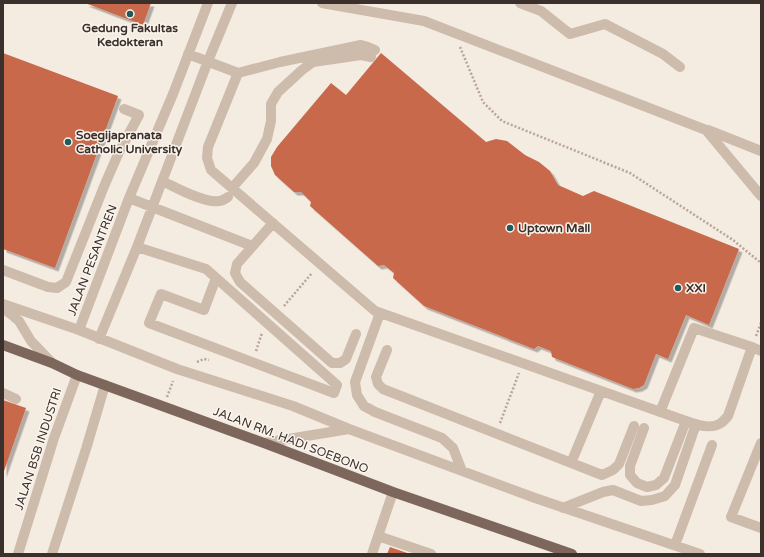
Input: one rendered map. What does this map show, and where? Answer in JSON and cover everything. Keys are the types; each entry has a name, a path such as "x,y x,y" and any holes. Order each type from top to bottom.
{"main road":[{"name":"JALAN RM. HADI SOEBONO","path":"3,345 52,363 77,375 393,492 572,554"}],"street":[{"name":"JALAN PESANTREN","path":"78,330 129,198 173,94 208,3"},
{"path":"99,339 232,3"},
{"path":"322,3 424,21 761,151"},
{"path":"520,3 541,11 570,34 605,24 663,54 680,67"},
{"path":"162,181 213,202 220,201 230,193 254,163 267,139 271,121 271,104 278,92 313,62 373,54 368,46 361,45 280,62 238,73 188,54"},
{"path":"238,73 208,147 207,158 211,170 230,193 273,223 375,311 691,423 710,427 721,424 728,416 756,349 694,328 660,412"},
{"path":"4,272 48,287 57,288 66,282 105,184 119,152 139,115 124,109"},
{"path":"706,130 761,196"},
{"name":"JALAN PESANTREN","path":"129,198 252,246"},
{"path":"273,223 237,264 235,273 240,282 332,363 340,363 346,359 356,334"},
{"path":"137,246 206,269 337,385 334,392 149,323 160,294 204,310 216,278"},
{"path":"3,304 78,330 177,369 293,406 349,429 535,498 700,554"},
{"path":"3,308 19,322 31,342 52,363"},
{"path":"380,313 355,382 357,396 364,406 375,412 442,438 453,448 462,471"},
{"path":"387,350 376,377 378,384 383,389 602,475 613,470 619,464 639,427 630,466 630,475 637,483 647,487 656,485 664,478 691,423"},
{"name":"JALAN BSB INDUSTRI","path":"18,554 54,438 77,375"},
{"path":"52,554 105,385"},
{"path":"571,463 601,391"},
{"path":"3,393 16,399"},
{"path":"563,508 603,492 613,490 641,501 652,500 665,496 675,485 691,423"},
{"path":"264,443 349,429"},
{"path":"761,443 731,517 761,528"},
{"path":"675,545 712,445"},
{"path":"372,554 393,492"},
{"path":"378,536 432,554"}],"path":[{"path":"453,32 483,102 502,121 630,173 733,240 761,263"},
{"path":"496,433 522,363"}],"building":[{"name":"Gedung Fakultas Kedokteran","path":"85,3 151,3 143,25"},
{"path":"3,53 118,96 55,268 3,249"},
{"name":"Uptown Mall","path":"381,53 486,142 496,139 507,141 550,171 558,185 583,196 594,191 739,249 709,325 686,315 668,359 656,354 644,385 633,389 552,357 551,351 538,346 534,349 424,306 393,278 394,273 384,265 378,266 310,206 311,202 301,192 294,192 275,175 271,166 271,157 277,147 331,83 346,95"},
{"path":"3,400 26,408 3,474"},
{"path":"390,547 410,554 387,554"}],"place":[{"name":"Gedung Fakultas Kedokteran","path":"130,14"},
{"name":"Soegijapranata Catholic University","path":"68,142"},
{"name":"Uptown Mall","path":"510,228"},
{"name":"XXI","path":"678,288"}]}
